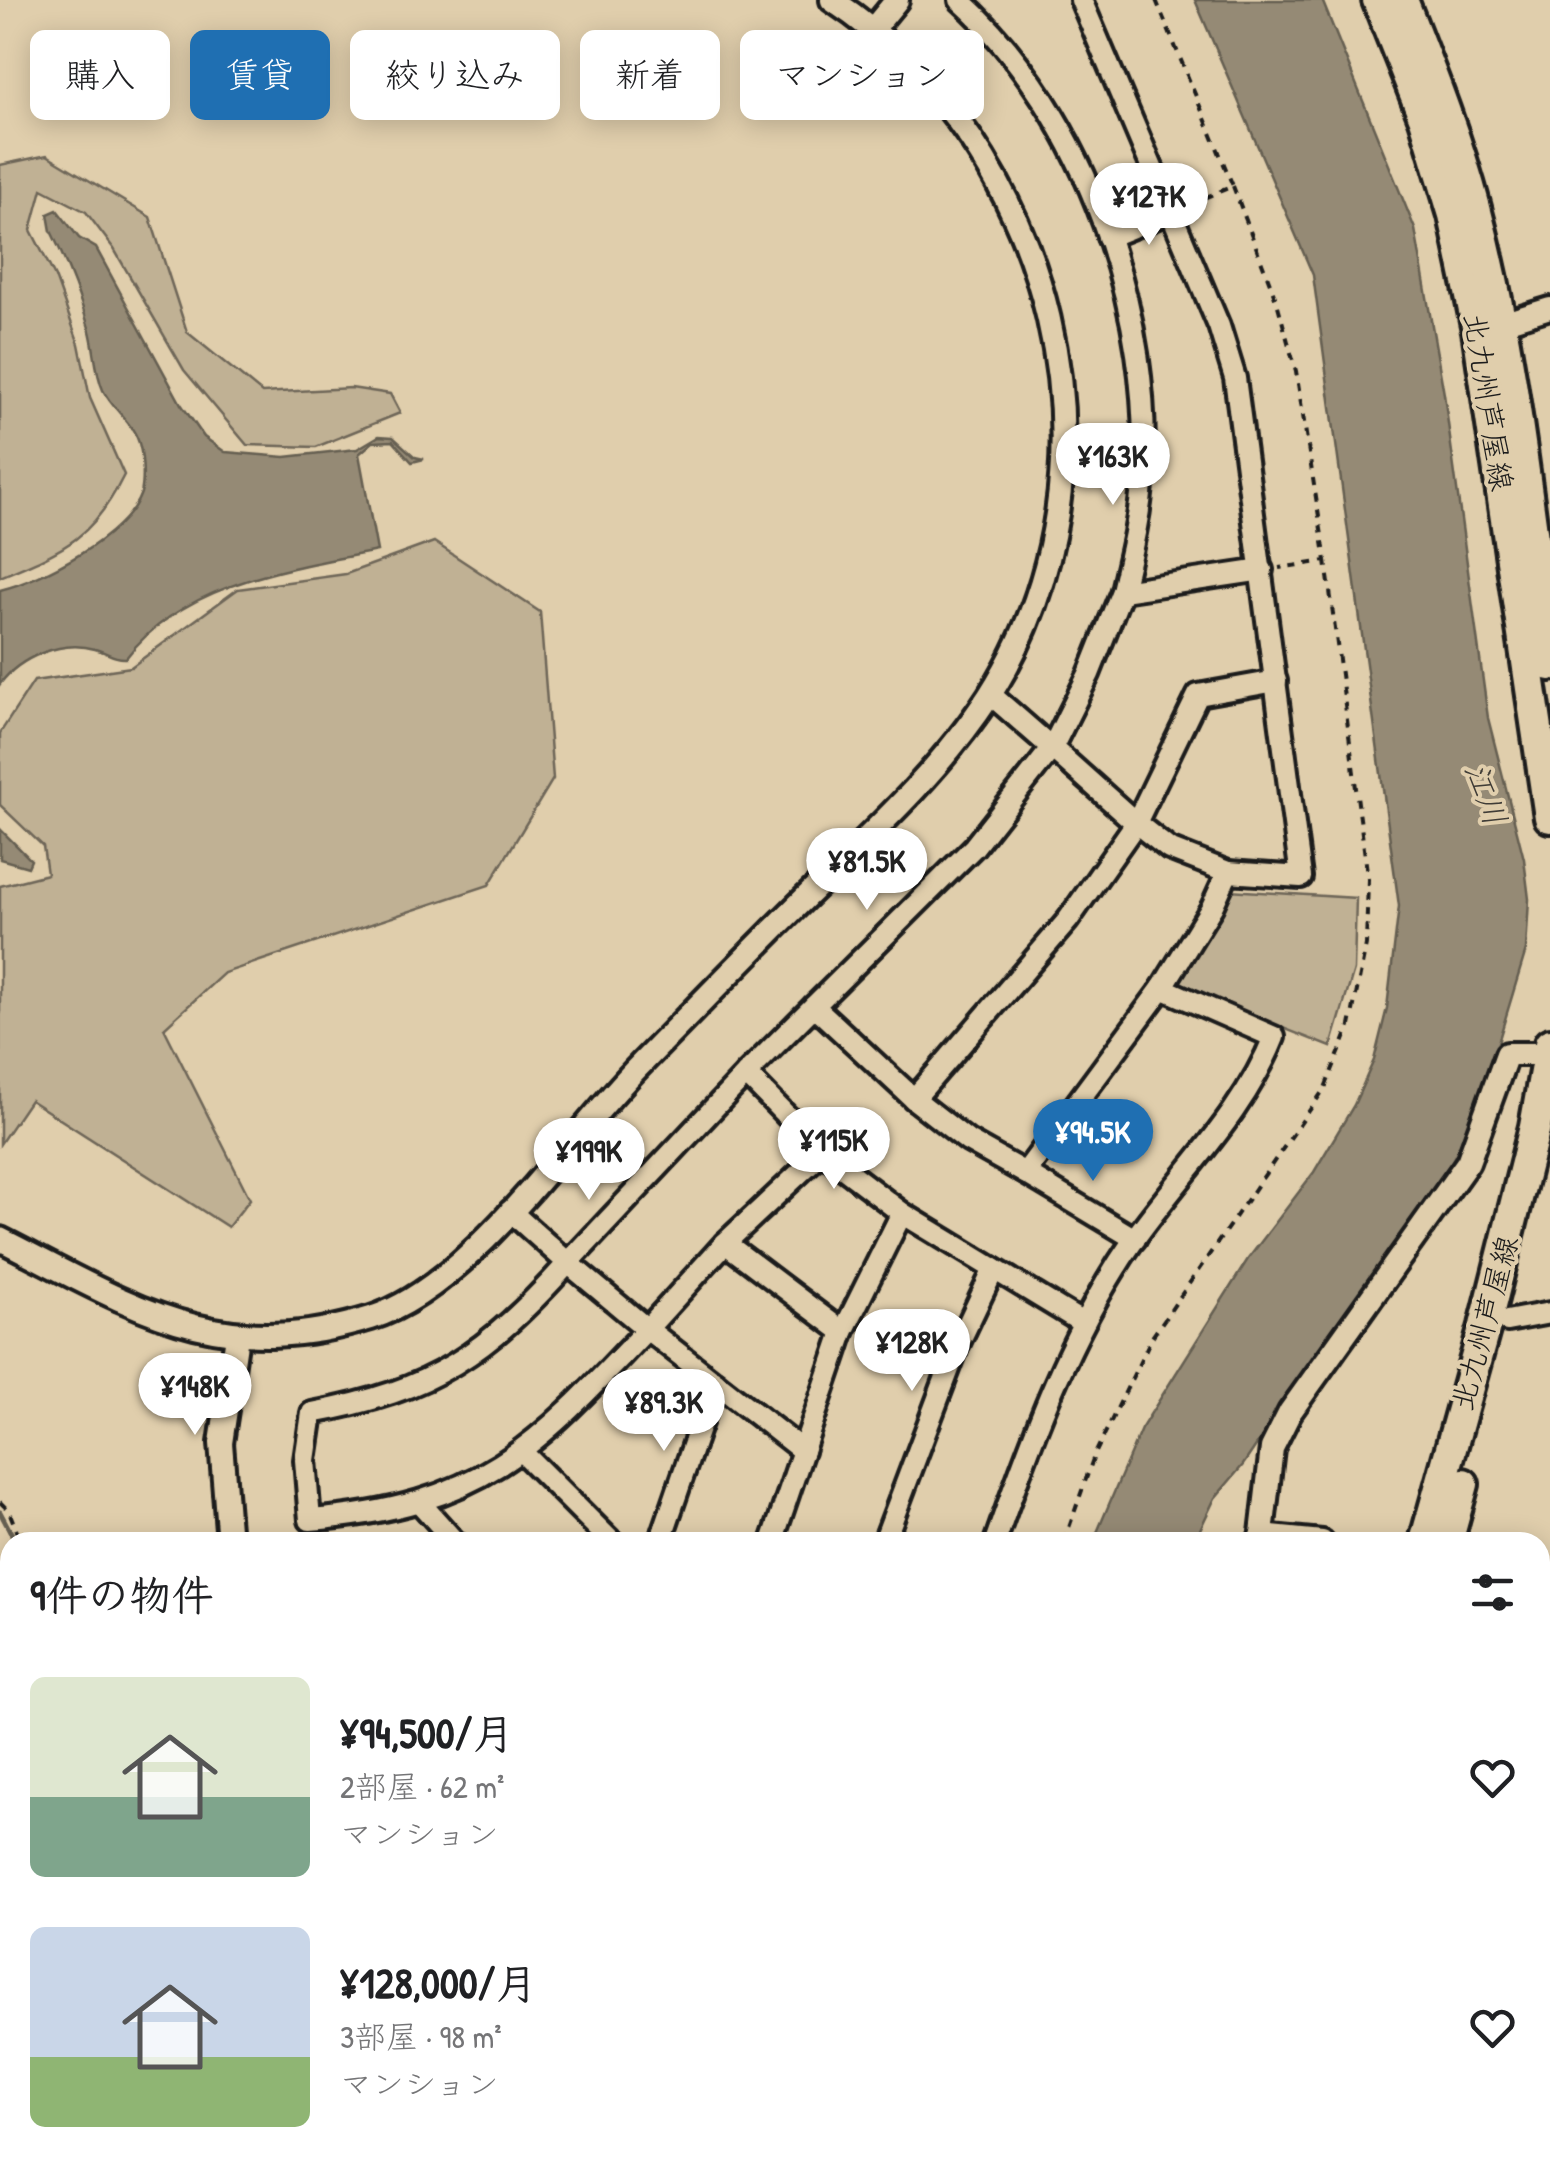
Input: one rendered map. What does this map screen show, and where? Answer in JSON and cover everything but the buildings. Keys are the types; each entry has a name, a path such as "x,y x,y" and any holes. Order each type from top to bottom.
{"main road":[{"name":"北九州芦屋線","path":"1378,0 1425,119 1489,327 1550,665"},
{"name":"北九州芦屋線","path":"1402,0 1448,114 1476,210 1550,816"},
{"name":"北九州芦屋線","path":"1428,1532 1486,1326 1550,1044"},
{"name":"北九州芦屋線","path":"1450,1532 1550,1152"}],"street":[{"path":"0,1239 152,1314 237,1336 281,1336 376,1316 424,1291 510,1211 594,1111 902,804 990,694 1042,579 1057,504 1062,387 1054,332 1040,279 1004,192 936,94 874,28 832,0"},
{"path":"874,28 896,0"},
{"path":"314,1532 305,1460 312,1413 400,1393 456,1365 507,1327 746,1074 974,846 1052,748 1088,674 1122,590 1142,485 1143,419 1126,299 1094,195 1030,81 984,21 960,0"},
{"path":"990,694 1169,849 1228,872 1301,877 1235,378 1219,326 1081,0"},
{"path":"1108,237 1170,212"},
{"path":"1489,327 1550,308"},
{"path":"1122,590 1262,570"},
{"path":"914,1099 1068,920 1136,823 1198,695 1276,681"},
{"path":"1025,1172 1162,988 1212,907 1228,872"},
{"path":"999,1532 1034,1432 1083,1323 1135,1239 1236,1106 1274,1038 1162,988"},
{"path":"814,1006 914,1099 968,1141 1135,1239"},
{"path":"1262,1532 1272,1448 1290,1412 1468,1162 1507,1054 1549,1054"},
{"path":"746,1074 822,1152 902,1214 1083,1323"},
{"path":"310,1520 369,1516 422,1504 476,1480 522,1452 567,1414 725,1243 822,1152"},
{"path":"510,1211 568,1264 803,1451"},
{"path":"775,1532 843,1332 902,1214"},
{"path":"725,1243 843,1332"},
{"path":"888,1532 958,1346 994,1269"},
{"path":"1507,1321 1550,1313"},
{"path":"228,1532 221,1443 237,1336"},
{"path":"663,1532 714,1382"},
{"path":"522,1452 602,1532"},
{"path":"422,1504 446,1532"}],"path":[{"path":"1156,0 1277,302 1296,371 1326,561 1262,570"},
{"path":"1170,212 1233,186"},
{"path":"0,1502 9,1511 17,1532"}],"shaded area":[{"path":"47,155 150,217 187,332 262,393 351,388 390,394 400,413 316,447 247,445 184,370 114,249 86,212 42,189 31,230 55,277 79,344 90,398 124,475 88,529 59,550 0,577 0,165"},
{"path":"434,542 540,612 553,779 489,885 224,973 164,1028 250,1199 228,1227 30,1100 0,1144 0,886 47,874 43,846 0,805 0,733 34,681 131,667 238,589 346,574"},
{"path":"1229,890 1356,898 1354,970 1331,1047 1182,988 1178,977"}],"water":[{"name":"江川","path":"1195,0 1322,0 1415,229 1444,394 1488,718 1524,859 1529,899 1526,950 1477,1112 1436,1192 1348,1309 1243,1465 1215,1498 1199,1532 1097,1532 1141,1429 1248,1259 1314,1172 1354,1105 1374,1060 1387,1008 1399,906 1313,275"},
{"path":"57,210 79,238 96,248 181,404 204,437 225,452 285,457 357,449 379,436 393,437 415,457 424,459 412,462 393,441 373,442 359,454 377,551 274,573 208,596 177,612 126,658 82,647 55,649 18,666 0,684 0,590 38,577 101,540 132,509 142,488 137,439 103,390 86,318 51,231 48,214"},
{"path":"0,829 31,860 28,867 0,859"}],"waterway":[{"path":"0,1512 11,1532"}]}
